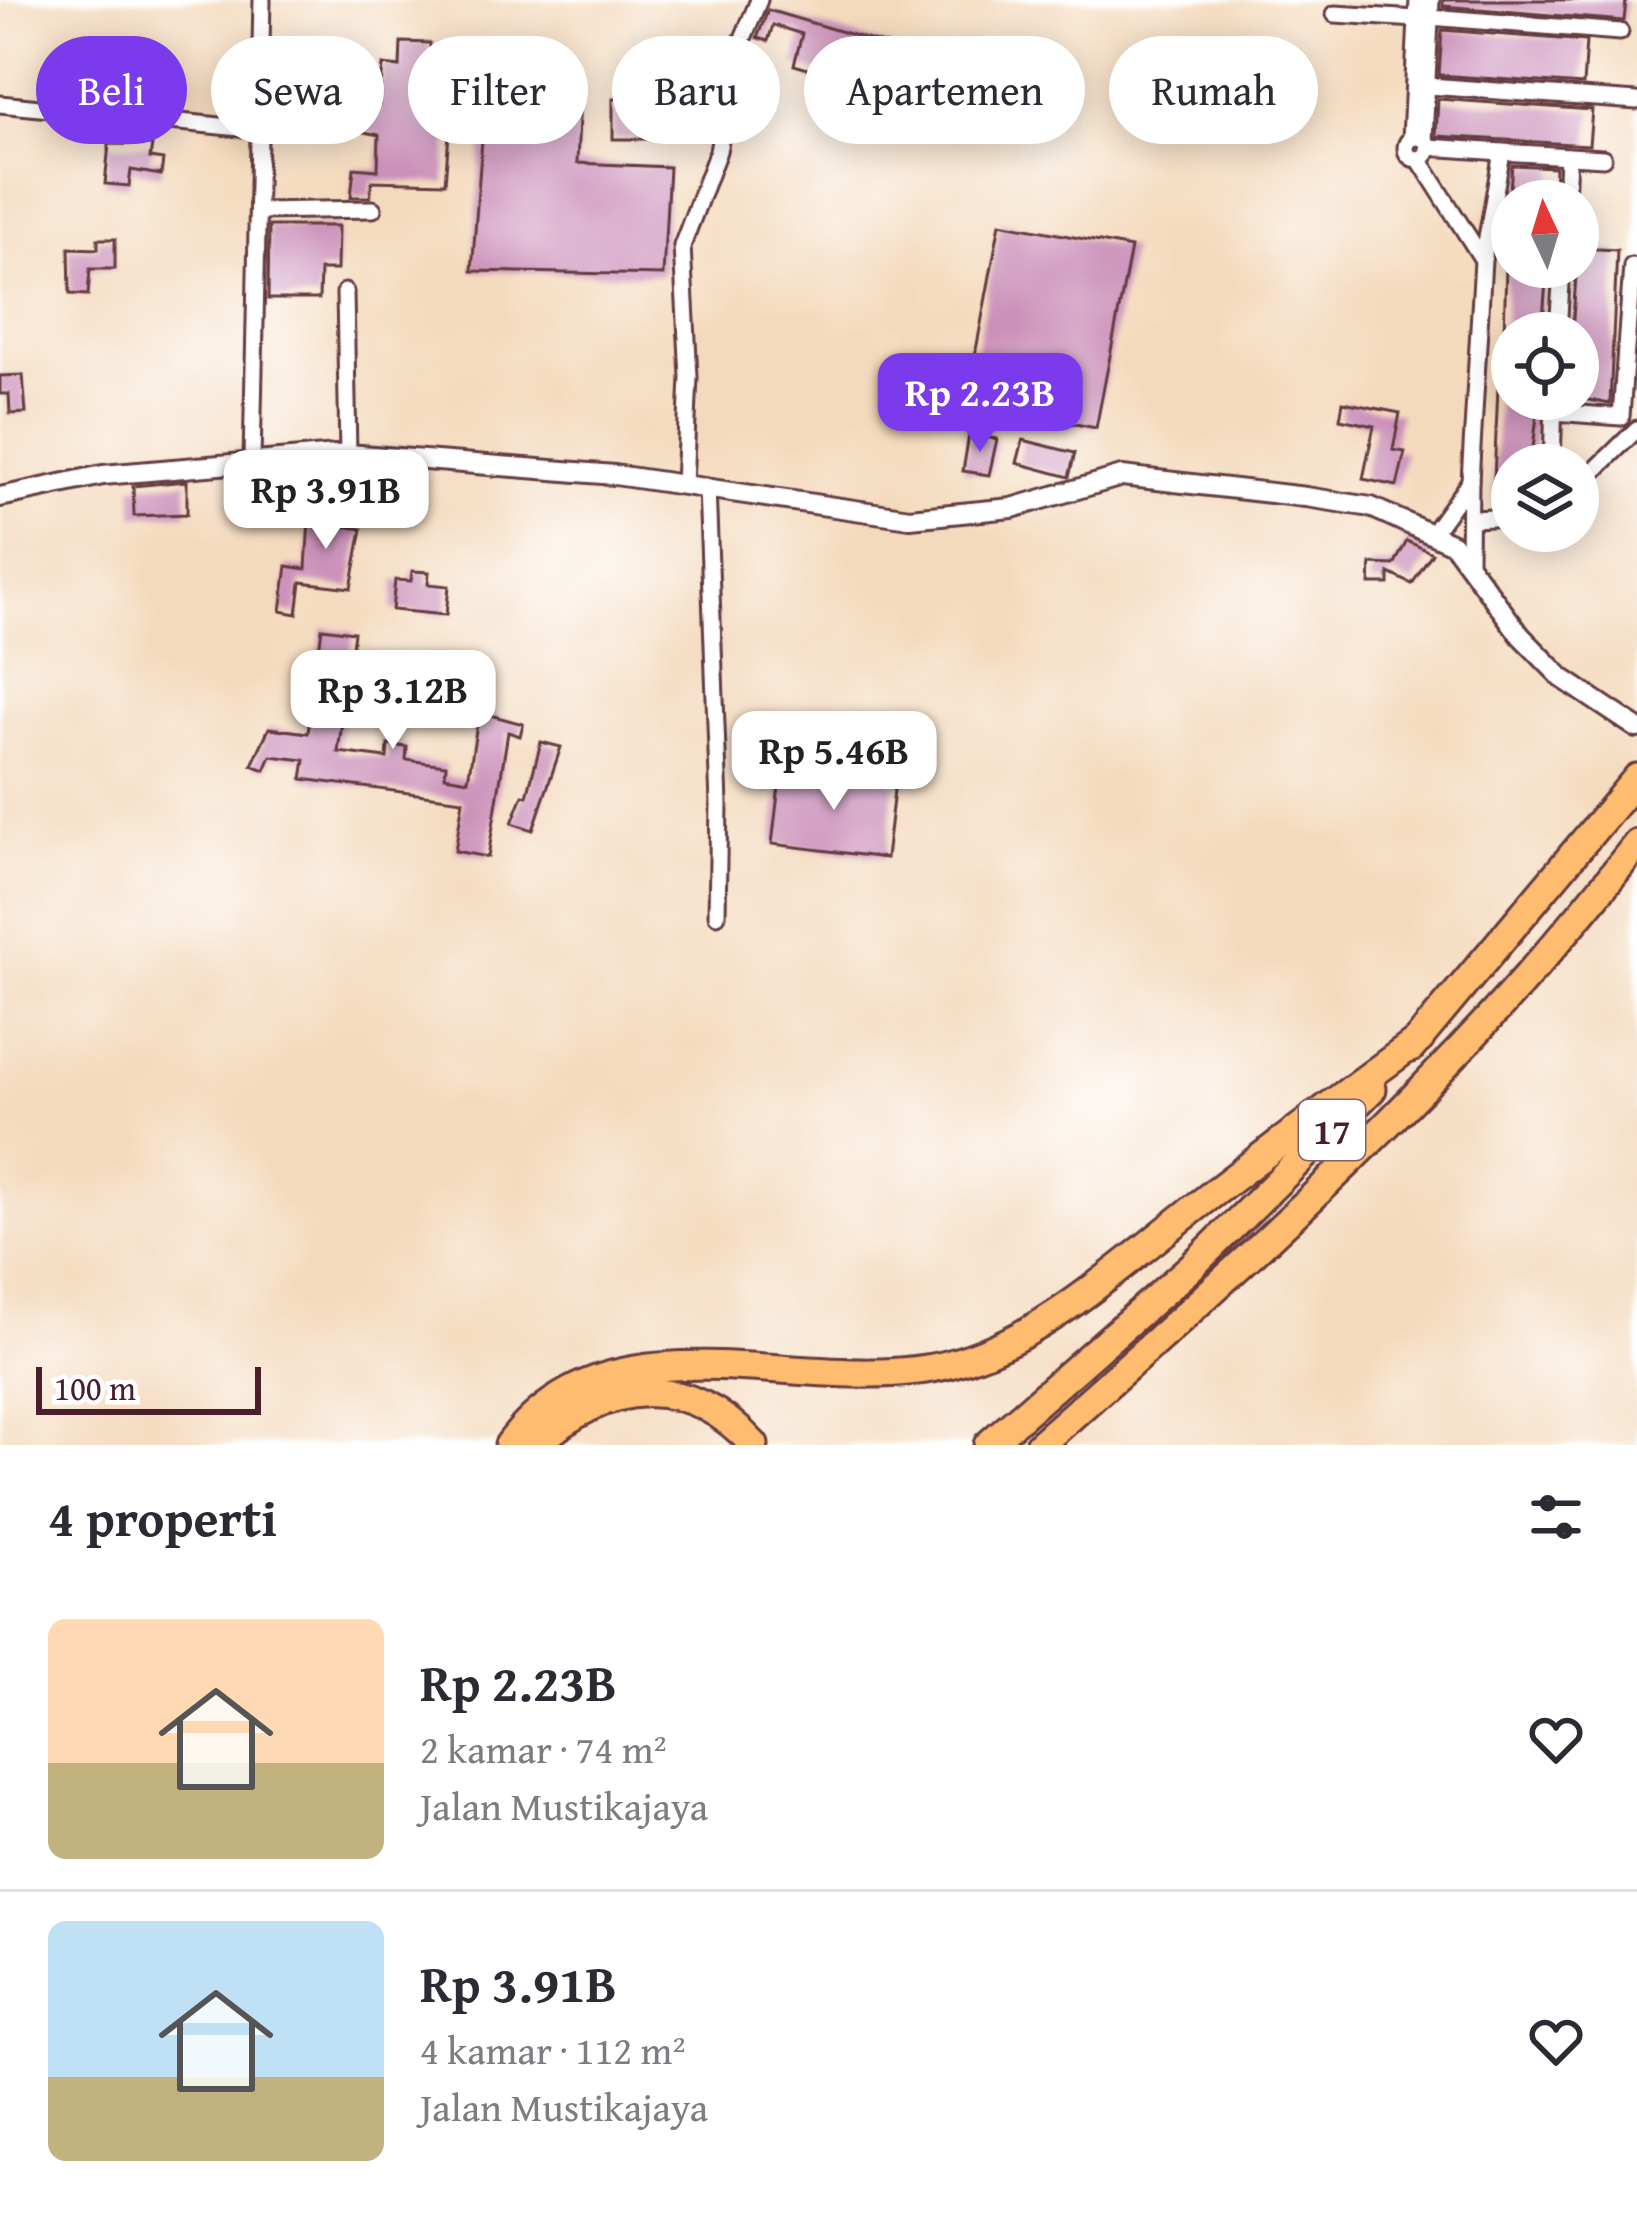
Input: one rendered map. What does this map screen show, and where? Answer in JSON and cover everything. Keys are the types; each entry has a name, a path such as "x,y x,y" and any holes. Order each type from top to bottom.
{"highway":[{"name":"17","path":"988,1445 1190,1268 1420,1039 1637,778"},
{"name":"17","path":"1039,1445 1216,1288 1449,1065 1637,844"},
{"path":"509,1445 547,1410 580,1389 648,1369 717,1365 857,1375 947,1365 983,1353 1061,1309 1420,1039"},
{"path":"1064,1445 1216,1288"},
{"path":"536,1445 587,1408 648,1391 681,1395 708,1406 754,1445"}],"street":[{"path":"261,36 262,0"},
{"path":"684,484 688,377 682,246 718,151 738,50 759,0"},
{"path":"1418,0 1426,12 1429,86 1421,146"},
{"path":"1426,12 1421,146 1483,260"},
{"path":"1335,14 1426,12 1620,32"},
{"path":"1429,86 1637,101"},
{"path":"0,104 211,125"},
{"path":"253,460 260,144"},
{"path":"1421,146 1603,158"},
{"path":"1469,560 1483,260 1502,152"},
{"path":"1567,180 1568,156"},
{"path":"259,211 373,209"},
{"path":"1599,413 1621,417 1630,348 1632,266"},
{"path":"345,292 348,454"},
{"path":"1599,466 1637,429"},
{"path":"0,497 103,475 348,454 684,484 841,512 958,517 1012,508 1122,476 1371,507 1434,531 1469,560 1521,636 1562,678 1637,728"},
{"path":"1434,531 1470,481"},
{"path":"707,487 719,804 717,915"},
{"path":"1472,519 1491,518"}],"building":[{"path":"1443,0 1626,0 1624,21 1443,6"},
{"path":"768,10 856,36 804,36 804,68 794,65 802,34 773,25 770,36 758,36"},
{"path":"1442,30 1586,41 1583,85 1439,75"},
{"path":"401,42 408,42 408,144 448,144 445,183 372,181 370,197 351,197 354,168 378,170 379,144 384,144 384,65 400,67"},
{"path":"1438,99 1592,110 1589,145 1436,136"},
{"path":"109,144 152,145 150,158 163,160 161,175 131,170 129,186 105,184"},
{"path":"482,144 578,144 577,163 669,167 663,275 472,271"},
{"path":"1512,165 1555,167 1555,180 1511,180"},
{"path":"1000,223 1131,248 1096,428 966,403"},
{"path":"269,226 338,226 337,270 320,270 319,299 268,299"},
{"path":"98,239 115,239 115,269 90,269 88,295 70,294 69,248 98,249"},
{"path":"1599,249 1617,250 1610,404 1599,402 1599,312 1573,312 1575,288 1599,288"},
{"path":"1505,288 1545,288 1544,312 1505,312"},
{"path":"23,375 26,413 10,414 9,394 0,394 0,376"},
{"path":"1343,402 1400,413 1393,450 1405,452 1397,486 1363,479 1374,426 1340,419"},
{"path":"1497,420 1536,420 1534,444 1496,444"},
{"path":"969,435 997,439 989,475 963,471"},
{"path":"1023,440 1075,453 1069,477 1017,463"},
{"path":"187,481 187,514 134,516 133,486"},
{"path":"331,486 351,490 344,526 362,529 351,588 301,582 297,614 281,611 287,566 306,569 309,519 322,519"},
{"path":"1407,541 1432,553 1412,584 1389,573 1389,584 1370,584 1371,564 1394,565"},
{"path":"412,571 429,572 428,584 449,586 446,615 392,610 395,580 411,581"},
{"path":"322,628 354,632 338,752 387,758 388,745 407,747 406,760 446,765 445,776 468,780 477,724 458,719 461,707 523,724 520,736 508,732 488,857 455,851 463,800 302,779 305,760 271,756 265,770 252,765 269,728 308,733"},
{"path":"541,742 561,747 533,830 512,823 523,795 527,796"},
{"path":"781,769 895,782 886,858 772,844"}]}
